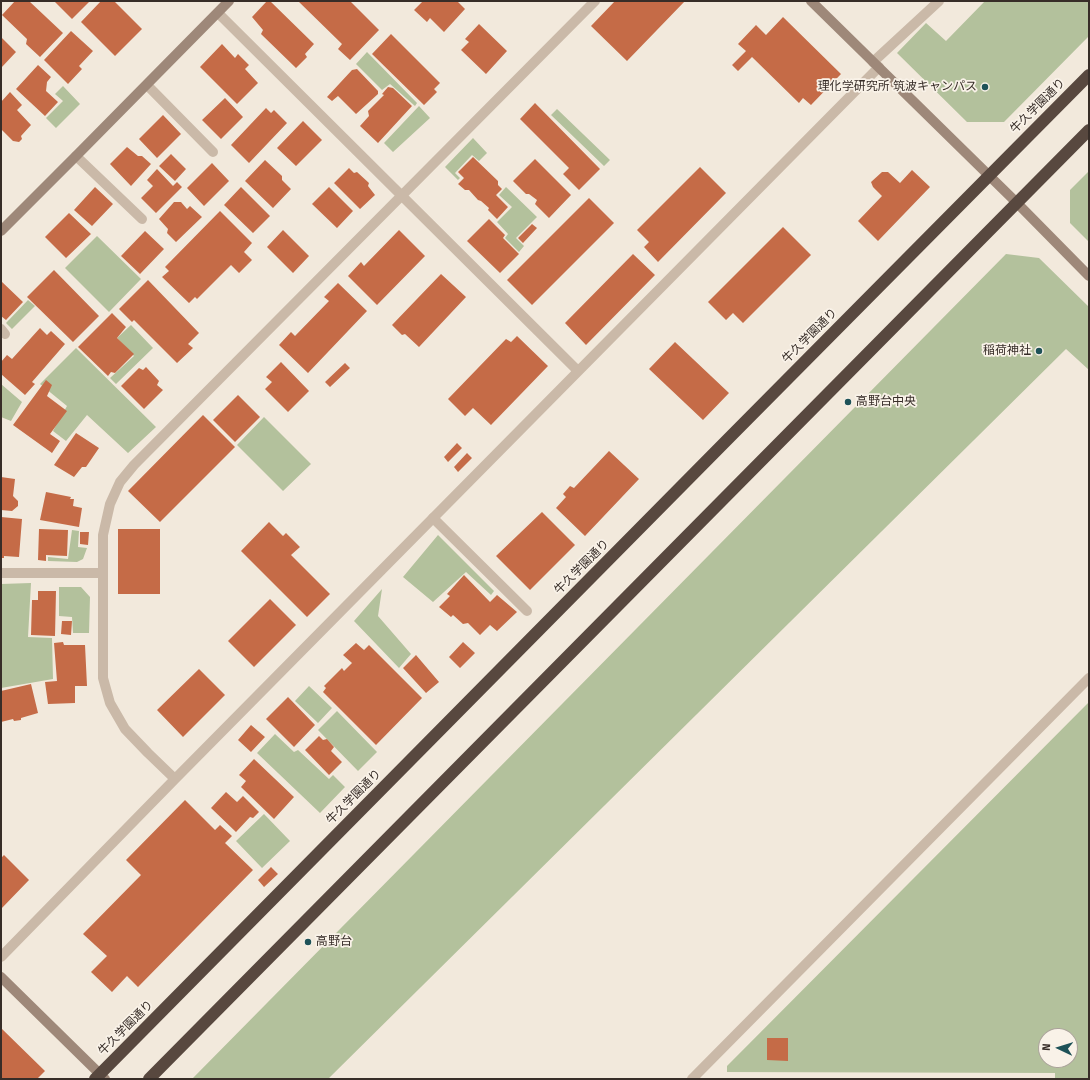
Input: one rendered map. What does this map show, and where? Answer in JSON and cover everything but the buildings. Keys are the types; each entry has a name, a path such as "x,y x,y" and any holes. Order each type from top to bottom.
{"highway":[{"name":"牛久学園通り","path":"100,1077 1089,75"},
{"path":"149,1079 1089,130"}],"street":[{"path":"1,231 229,1"},
{"path":"175,779 148,754 125,729 110,703 103,678 103,535 110,504 120,482 134,465 595,1"},
{"path":"812,1 1089,276"},
{"path":"1,956 578,371 939,1"},
{"path":"218,13 578,371"},
{"path":"147,85 213,152"},
{"path":"76,156 142,219"},
{"path":"433,518 527,611"},
{"path":"1,574 103,573"},
{"path":"692,1079 1089,678"},
{"path":"1,977 100,1077"}],"green space":[{"name":"理化学研究所 筑波キャンパス","path":"985,1 1089,1 1089,36 1004,122 967,122 897,53 926,23 946,41"},
{"path":"367,52 417,103 415,106 390,84 382,90 356,64"},
{"path":"63,86 80,104 56,128 46,118 63,101 55,94"},
{"path":"419,106 430,118 393,152 384,143"},
{"path":"557,109 610,160 604,166 551,115"},
{"path":"473,138 487,153 479,161 472,155 455,173 460,178 458,180 445,167"},
{"path":"1089,171 1089,242 1070,223 1070,190"},
{"path":"506,187 537,217 516,238 524,246 519,252 505,238 508,234 497,222 512,207 499,195"},
{"path":"97,236 141,279 109,312 65,268"},
{"path":"1006,254 1039,258 1089,307 1089,370 1066,349 328,1079 192,1079"},
{"path":"28,300 35,306 12,329 6,323"},
{"path":"131,325 153,348 116,384 110,378 134,356 117,338"},
{"path":"76,348 156,427 128,453 87,415 66,441 53,431 67,406 40,384"},
{"path":"1,384 22,402 11,421 1,417"},
{"path":"264,417 311,464 283,491 237,445"},
{"path":"72,530 79,531 78,547 87,548 83,559 77,562 48,561 48,557 68,559"},
{"path":"438,535 494,591 491,595 466,572 433,602 403,577"},
{"path":"31,583 28,637 52,638 53,679 1,688 1,584"},
{"path":"59,587 81,587 90,597 89,633 73,633 72,617 59,616"},
{"path":"382,589 378,616 411,654 399,668 354,621"},
{"path":"309,686 332,708 318,723 295,701"},
{"path":"1089,702 1089,1079 1055,1079 1055,1073 727,1072 727,1066"},
{"path":"337,711 377,752 358,771 318,730"},
{"path":"275,734 294,752 298,750 329,779 333,775 345,787 320,813 257,753"},
{"path":"264,814 290,841 262,868 236,841"}],"place":[{"name":"理化学研究所 筑波キャンパス","path":"985,87"},
{"name":"稲荷神社","path":"1039,351"},
{"name":"高野台中央","path":"848,402"},
{"name":"高野台","path":"308,942"}]}
